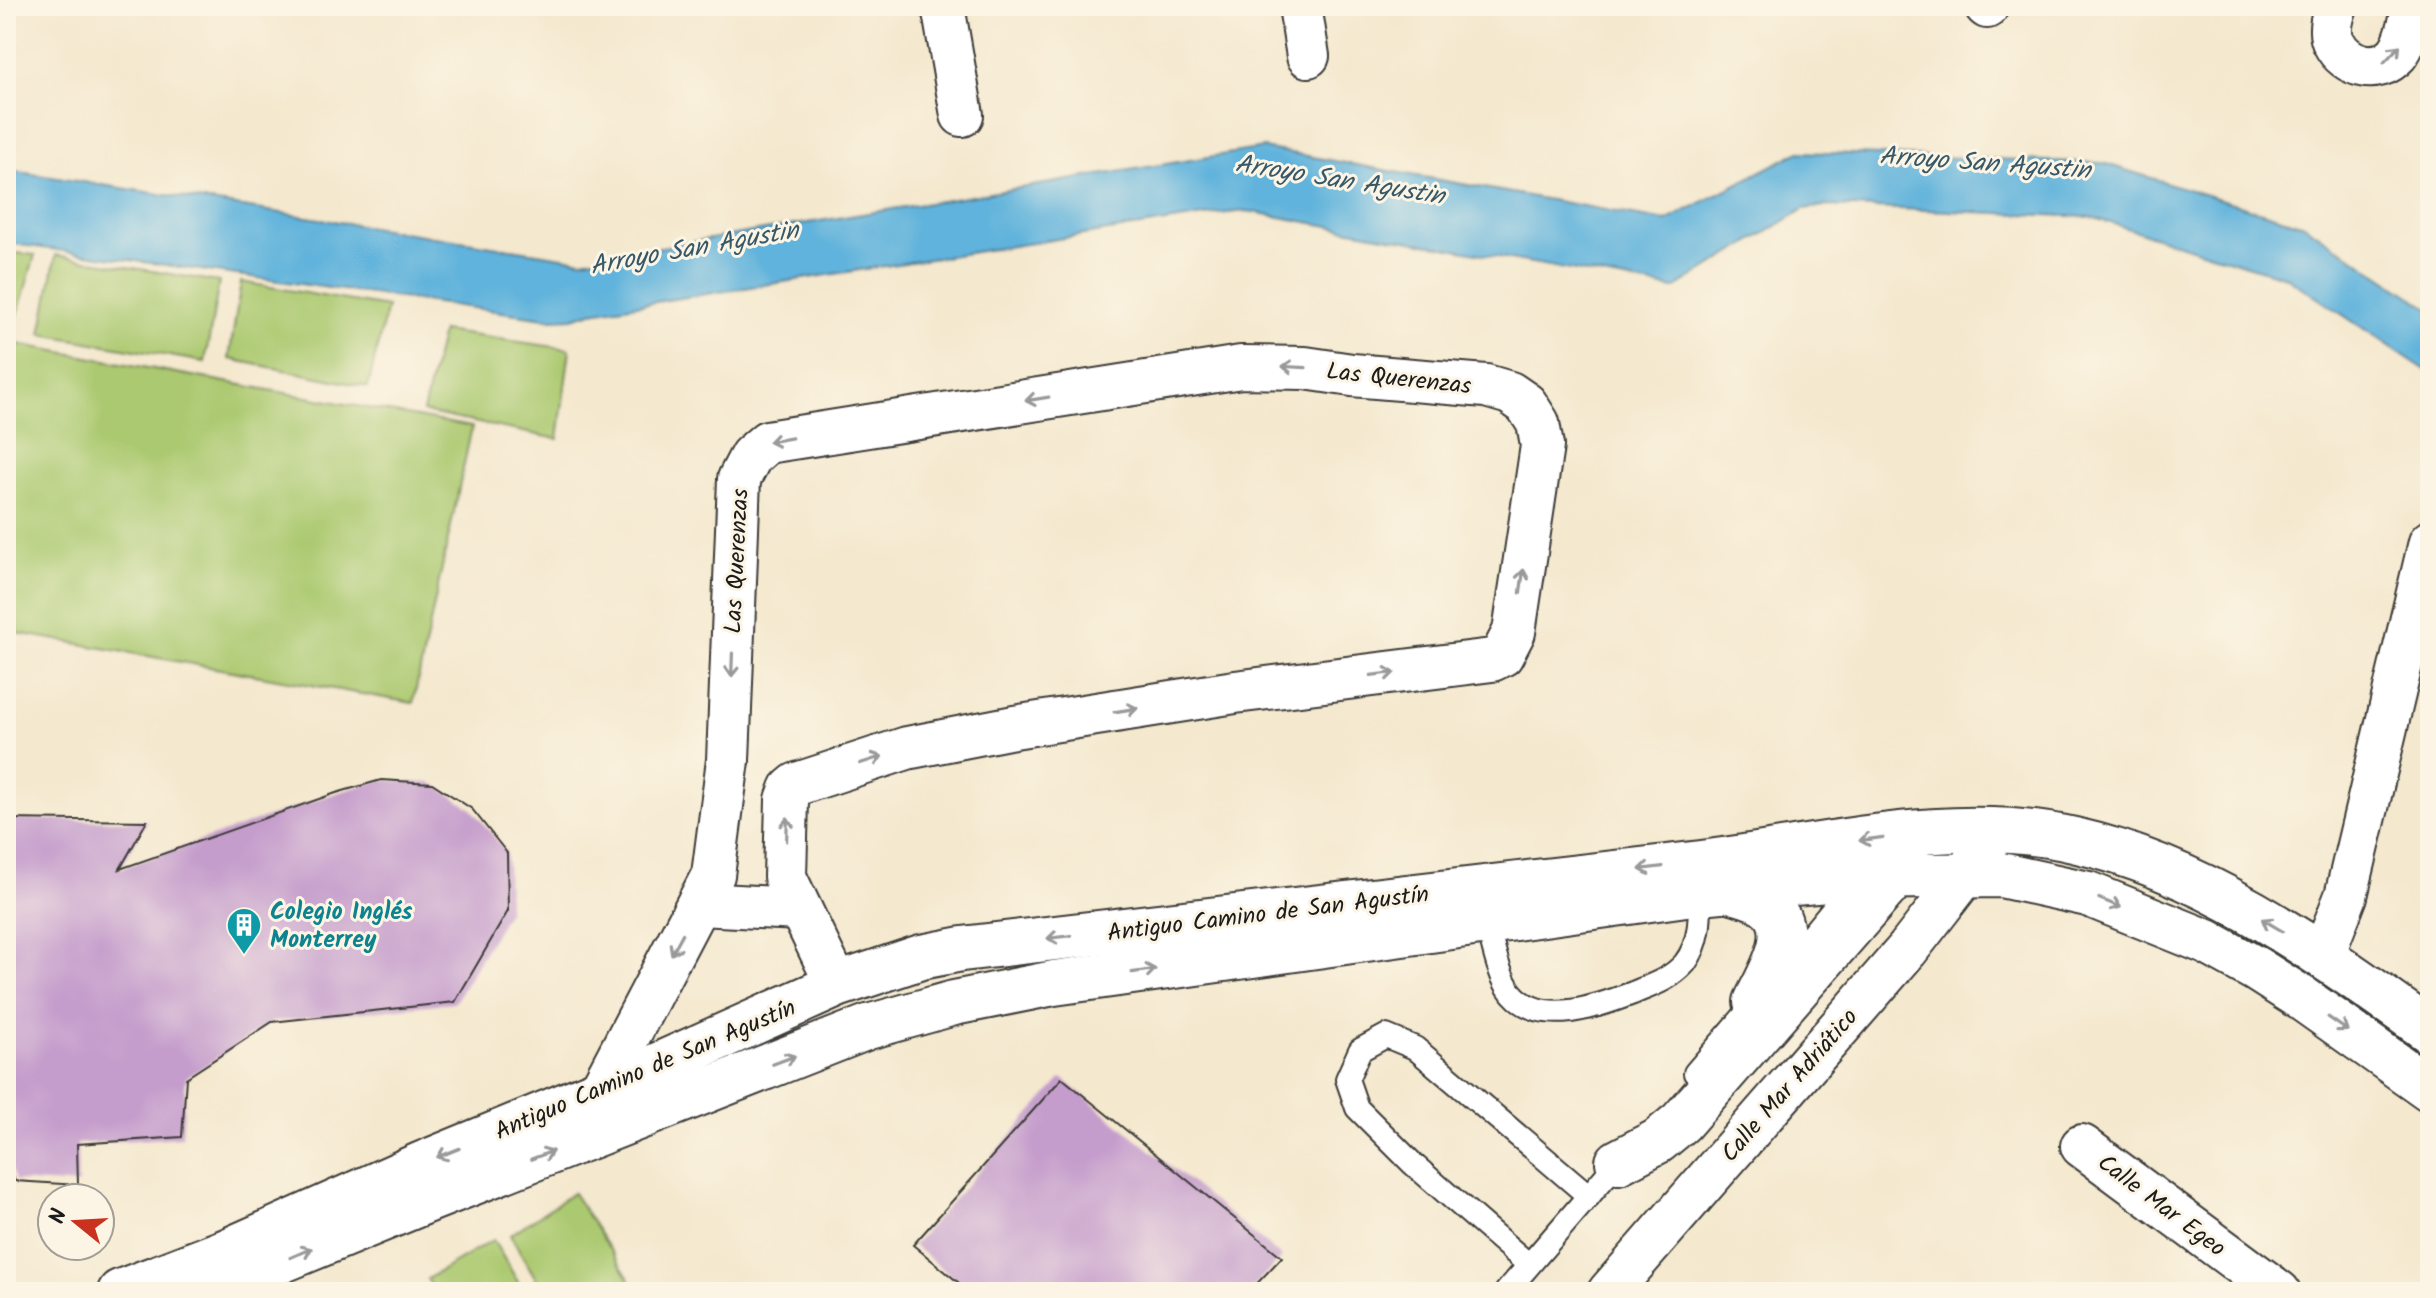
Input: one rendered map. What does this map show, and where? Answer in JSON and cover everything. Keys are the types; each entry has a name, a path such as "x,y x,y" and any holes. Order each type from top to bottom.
{"street":[{"path":"943,6 962,115"},
{"path":"1300,6 1308,56"},
{"path":"2336,6 2332,42 2345,58 2370,67 2384,64 2398,53 2414,6"},
{"name":"Las Querenzas","path":"600,1091 713,875 728,760 739,479 751,456 767,442 1241,367 1305,368 1486,386 1510,393 1526,404 1538,423 1542,446 1514,632 1502,655 1492,660 1235,692 1014,727 907,748 797,784 791,789 787,800 785,877 837,985"},
{"path":"2323,955 2346,896 2430,542"},
{"path":"1618,1162 1658,1141 1681,1122 1841,880 1936,830"},
{"name":"Antiguo Camino de San Agustín","path":"223,1274 422,1164 600,1091 837,985 921,957 962,949 1728,859 1841,880 1936,830 2022,831 2075,840 2160,866 2230,900 2323,955 2430,1031"},
{"name":"Calle Mar Adriático","path":"1609,1292 1907,950 1966,874 1995,830"},
{"name":"Antiguo Camino de San Agustín","path":"120,1292 223,1274 431,1199 868,1027 954,1003 1054,983 1716,891 1841,880 2001,875 2088,894 2207,942 2256,969 2430,1089"},
{"path":"1716,891 1761,901 1779,918 1783,934 1779,952 1756,1002"},
{"path":"698,904 800,909"},
{"name":"Calle Mar Egeo","path":"2082,1146 2279,1292"}],"lane":[{"path":"1506,1292 1756,1002 1841,880"},
{"path":"1487,923 1511,992 1532,1006 1547,1011 1596,1008 1668,979 1685,963 1695,947 1699,926 1716,891"},
{"path":"1529,1265 1413,1164 1357,1108 1347,1079 1360,1050 1386,1036 1415,1048 1589,1196"}],"green space":[{"path":"6,252 35,255 13,331 6,329"},
{"path":"56,255 219,282 205,362 41,334"},
{"path":"241,282 387,307 368,387 229,359"},
{"path":"442,331 570,349 558,439 423,412"},
{"path":"6,342 472,427 413,703 6,631"},
{"path":"573,1193 638,1292 544,1292 510,1235"},
{"path":"493,1240 524,1292 435,1292 427,1279"}],"water":[{"name":"Arroyo San Agustin","path":"1263,148 1666,221 1798,152 2103,163 2304,225 2430,309 2430,373 2286,277 2091,217 1828,206 1804,209 1674,289 1247,211 552,319 6,243 6,170 582,260"}],"building":[{"name":"Colegio Inglés Monterrey","path":"381,780 432,783 472,809 507,853 508,911 455,1002 272,1022 186,1078 182,1137 77,1144 78,1182 15,1181 6,1153 6,819 147,821 120,869"},
{"path":"1062,1078 1282,1257 1249,1292 970,1292 913,1245"}],"place":[{"name":"Colegio Inglés Monterrey","path":"244,956"}]}
